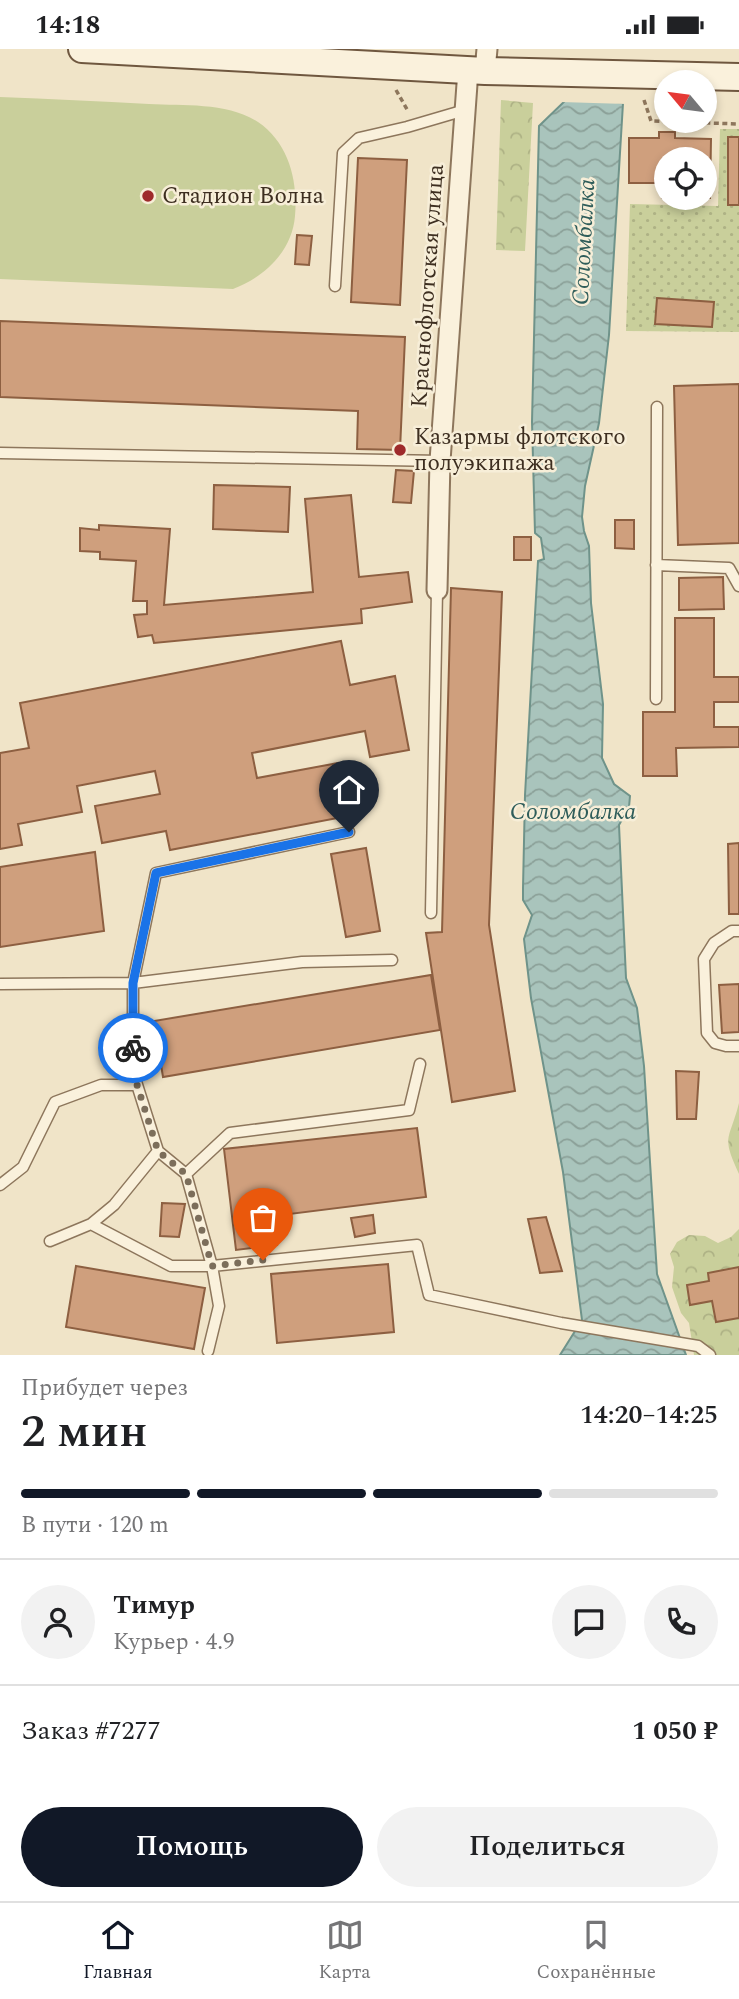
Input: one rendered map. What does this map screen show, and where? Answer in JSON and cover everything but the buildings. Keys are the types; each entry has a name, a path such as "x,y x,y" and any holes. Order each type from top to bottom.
{"main road":[{"path":"82,49 480,63 547,71 739,77"}],"street":[{"name":"Краснофлотская улица","path":"437,590 440,461 466,110 480,63"}],"lane":[{"path":"335,286 343,153 359,138 466,110"},
{"path":"656,699 657,407"},
{"path":"0,453 440,461"},
{"path":"656,565 729,568 739,586"},
{"path":"431,913 437,590"},
{"path":"208,1351 219,1306 212,1266 186,1174 158,1151 133,1072 133,983 156,873 349,832"},
{"path":"739,931 732,931 714,943 704,959 707,1033 715,1042 726,1047 739,1047"},
{"path":"0,984 133,983 302,962 392,960"},
{"path":"186,1174 229,1133 409,1110 420,1064"},
{"path":"0,1185 23,1167 55,1102 101,1085 137,1085"},
{"path":"50,1241 91,1224 114,1205 158,1151"},
{"path":"91,1224 172,1266 212,1266 417,1245 429,1295 561,1323 698,1346 710,1355"}],"path":[{"path":"646,100 651,121 739,124"}],"green space":[{"name":"Стадион Волна","path":"0,97 205,106 233,111 258,122 277,141 293,176 295,216 288,241 282,252 265,270 233,289 0,279"},
{"path":"501,100 533,103 525,251 496,250"},
{"path":"720,129 739,129 739,332 626,331 630,204 654,205 654,210 717,210"},
{"path":"739,1103 739,1174 728,1139"},
{"path":"739,1229 739,1355 694,1355 689,1323 681,1313 672,1287 674,1267 670,1254 677,1242 689,1235 705,1236 718,1243 731,1237"}],"water":[{"name":"Соломбалка","path":"570,96 623,103 609,335 599,423 585,486 582,517 589,546 591,603 603,704 602,758 614,784 630,796 629,807 619,825 626,978 637,1008 644,1066 657,1274 686,1355 560,1355 582,1320 563,1172 531,998 524,939 532,915 523,900 523,888 525,795 538,561 544,559 541,538 535,533 532,422 539,126"}],"pier":[{"path":"568,49 627,49 626,104 561,102 567,95"}],"way so far":[{"path":"133,1048 133,1072 158,1151 186,1174 212,1266 263,1260"}],"place":[{"name":"Стадион Волна","path":"148,196"},
{"name":"Казармы флотского полуэкипажа","path":"400,450"}],"route":[{"path":"133,1048 133,983 156,873 349,832"}]}
